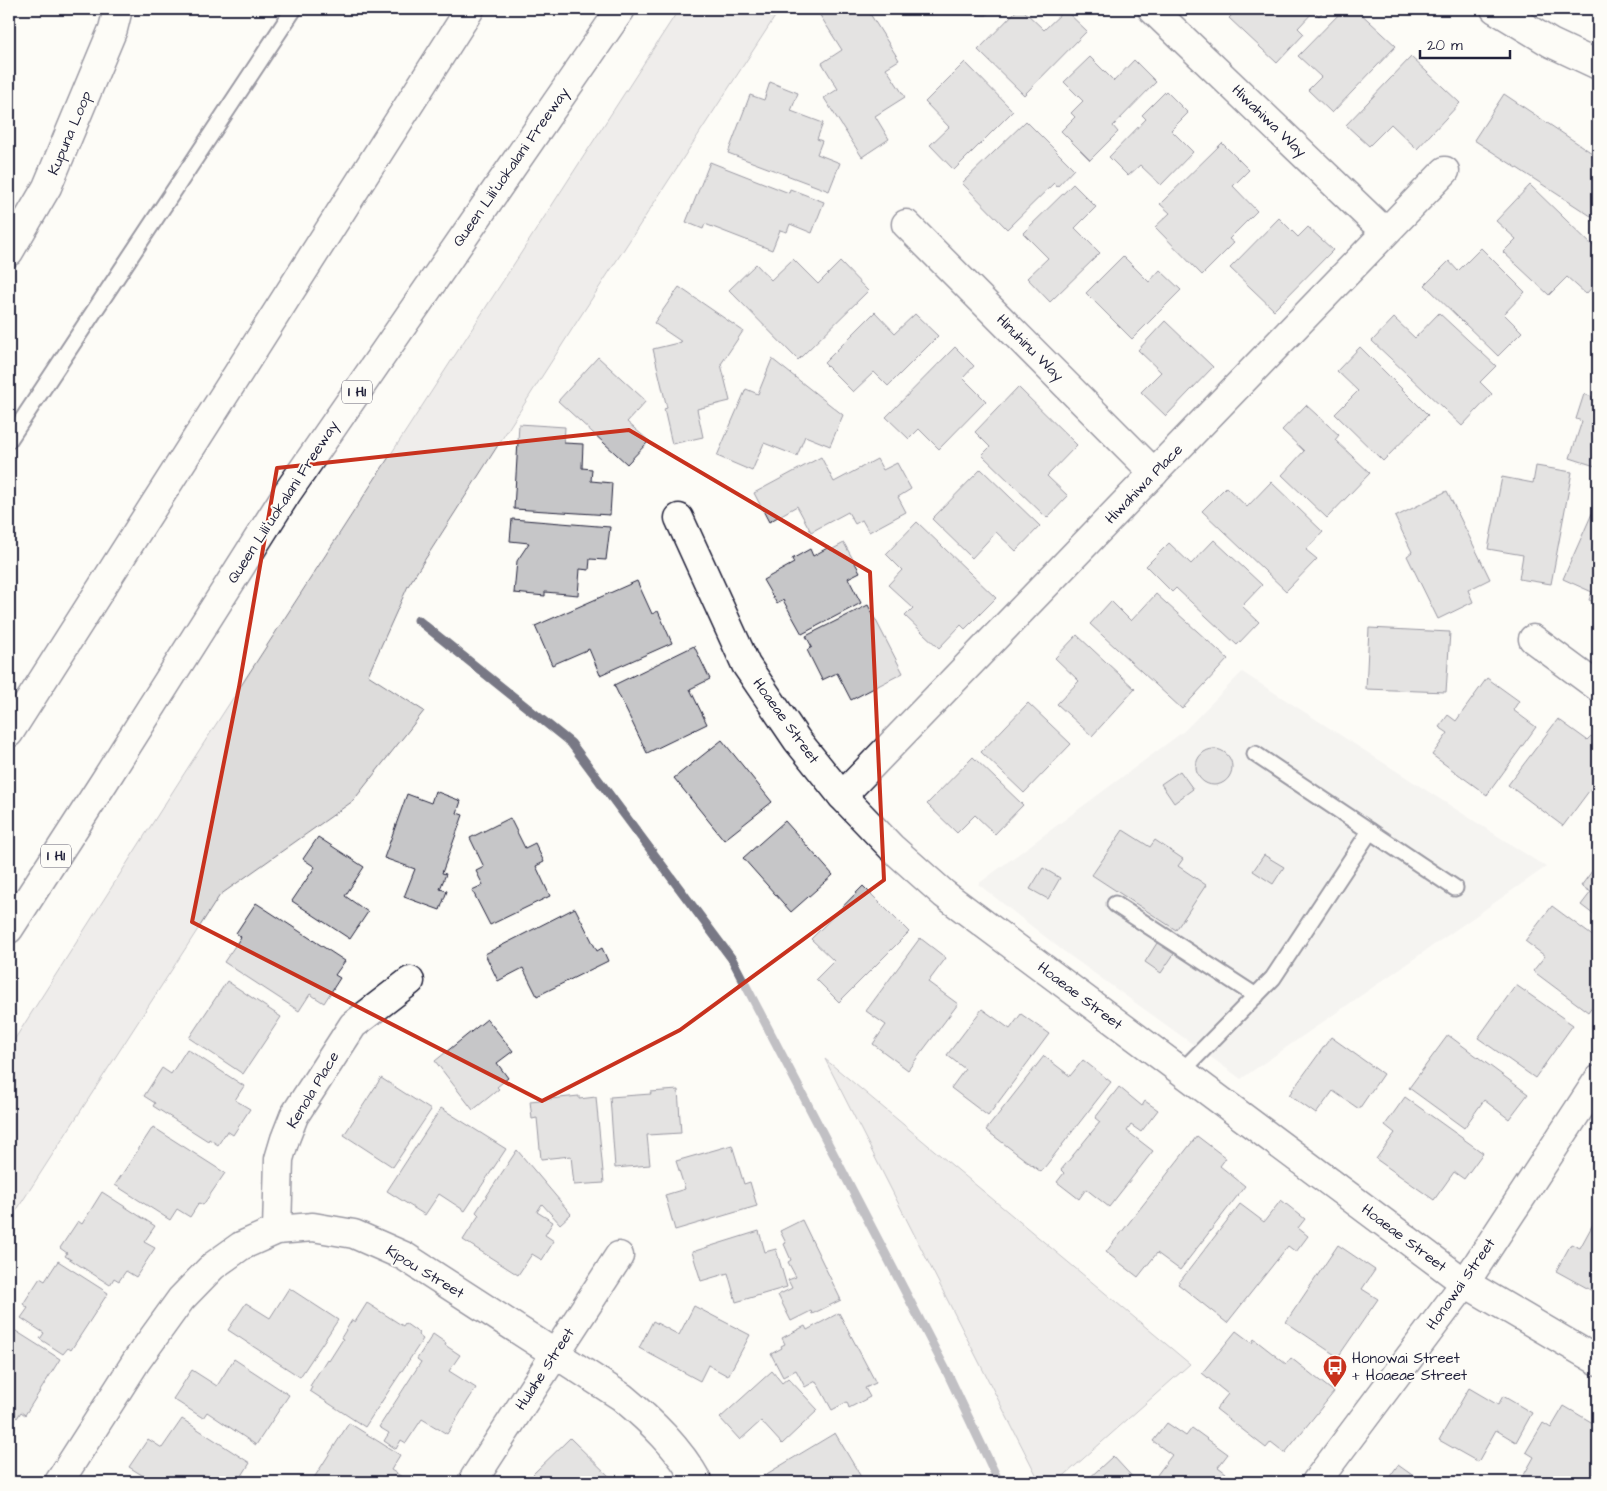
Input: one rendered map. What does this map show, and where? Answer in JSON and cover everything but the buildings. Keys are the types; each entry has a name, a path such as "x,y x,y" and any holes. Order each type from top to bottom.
{"main road":[{"name":"Kupuna Loop","path":"9,252 48,187 113,29 118,9"},
{"path":"9,733 470,9"},
{"name":"Queen Liliʻuokalani Freeway","path":"9,929 286,493 621,9"},
{"name":"Hiwahiwa Way","path":"1152,9 1385,232"},
{"path":"1495,9 1551,43 1598,65"},
{"name":"Hiwahiwa Place","path":"842,796 1445,171"},
{"name":"Hinuhinu Way","path":"906,224 1154,473"},
{"name":"Hoaeae Street","path":"679,518 746,665 797,740 842,796 891,847 944,894 1465,1283 1598,1361"},
{"path":"1533,639 1598,687"},
{"path":"9,949 104,782"},
{"name":"Kenola Place","path":"277,1230 280,1159 294,1116 353,1025 410,981"},
{"name":"Honowai Street","path":"1316,1482 1465,1283 1598,1080"},
{"name":"Kipou Street","path":"59,1482 138,1360 181,1299 213,1266 241,1246 277,1230 313,1227 354,1234 404,1256 622,1397 651,1421 680,1454 698,1482"},
{"name":"Hulahe Street","path":"472,1482 554,1354 620,1256"}],"lane":[{"path":"9,440 294,9"},
{"path":"1255,754 1455,888"},
{"path":"1182,1072 1273,978 1370,831"},
{"path":"1115,904 1256,996"}],"highlighted area":[{"path":"629,430 870,572 884,880 680,1030 542,1101 192,922 239,687 277,468"}],"shaded area":[{"path":"679,9 780,9 408,586 368,675 424,711 353,801 220,895 9,1222 9,1048 189,766"},
{"path":"1242,672 1546,867 1241,1079 1062,950 978,884 1184,731"},
{"path":"825,1059 1190,1364 1057,1482 1040,1482"}],"waterway":[{"path":"418,620 571,743 732,959 947,1372 999,1482"}],"place":[{"name":"Honowai Street + Hoaeae Street","path":"1335,1388"}]}
